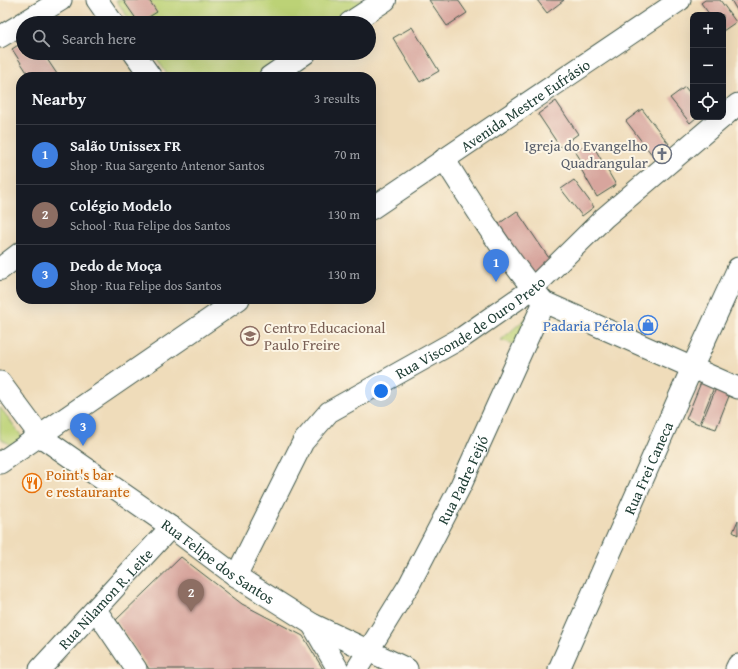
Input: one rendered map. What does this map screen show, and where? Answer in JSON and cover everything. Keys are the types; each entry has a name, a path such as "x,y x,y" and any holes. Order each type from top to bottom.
{"main road":[{"path":"361,16 385,0"},
{"path":"278,72 296,60"},
{"path":"0,269 16,258"}],"street":[{"path":"34,16 60,0"},
{"path":"97,0 108,16"},
{"name":"Avenida Mestre Eufrásio","path":"376,206 680,0"},
{"path":"0,37 16,27"},
{"path":"139,60 147,72"},
{"name":"Rua Visconde de Ouro Preto","path":"726,114 738,104"},
{"name":"Rua Visconde de Ouro Preto","path":"236,576 303,442 330,412 538,296 604,218 719,120"},
{"path":"444,159 488,227 538,296 738,388"},
{"name":"Rua Frei Caneca","path":"559,669 692,368 738,268"},
{"name":"Rua Padre Feijó","path":"357,669 409,586 461,485 538,296"},
{"path":"5,454 40,436 232,304"},
{"name":"Rua Felipe dos Santos","path":"0,382 40,436 171,527 236,576 312,624 407,669"},
{"name":"Rua Nilamon R. Leite","path":"40,669 171,527"},
{"path":"96,610 136,669"},
{"path":"312,624 338,669"},
{"path":"736,669 738,665"}],"green space":[{"path":"116,0 371,0 347,16 127,16"},
{"path":"158,60 283,60 265,72 166,72"},
{"path":"535,310 522,347 501,340"},
{"path":"0,407 23,438 12,446 0,438"}],"building":[{"path":"123,0 149,0 157,12 150,16 134,16"},
{"path":"429,0 458,0 467,13 447,26"},
{"path":"537,0 564,0 547,13"},
{"path":"705,0 720,0 736,22 726,29 726,12 708,12 701,3"},
{"path":"731,0 738,0 738,12"},
{"path":"412,27 439,71 420,82 393,38"},
{"path":"16,46 16,55 12,49"},
{"path":"19,60 48,60 56,72 27,72"},
{"path":"685,87 690,93 690,120 694,120 690,123 670,98"},
{"path":"556,101 578,134 560,147 538,114"},
{"path":"642,109 669,144 653,156 626,121"},
{"path":"591,142 616,185 597,197 578,164 582,162 575,151"},
{"path":"574,180 594,207 582,216 561,189"},
{"path":"517,211 553,264 533,277 497,225"},
{"path":"702,380 715,385 699,424 686,419"},
{"path":"717,386 731,391 716,429 701,424"},
{"path":"738,520 738,535 733,532"},
{"path":"181,557 242,604 303,636 323,669 149,669 116,620"}],"place":[{"name":"Igreja do Evangelho Quadrangular","path":"662,154"},
{"name":"Salão Unissex FR","path":"496,282"},
{"name":"Padaria Pérola","path":"648,325"},
{"name":"Centro Educacional Paulo Freire","path":"250,336"},
{"name":"Dedo de Moça","path":"83,446"},
{"name":"Point's bar e restaurante","path":"32,483"},
{"name":"Colégio Modelo","path":"191,612"}]}
